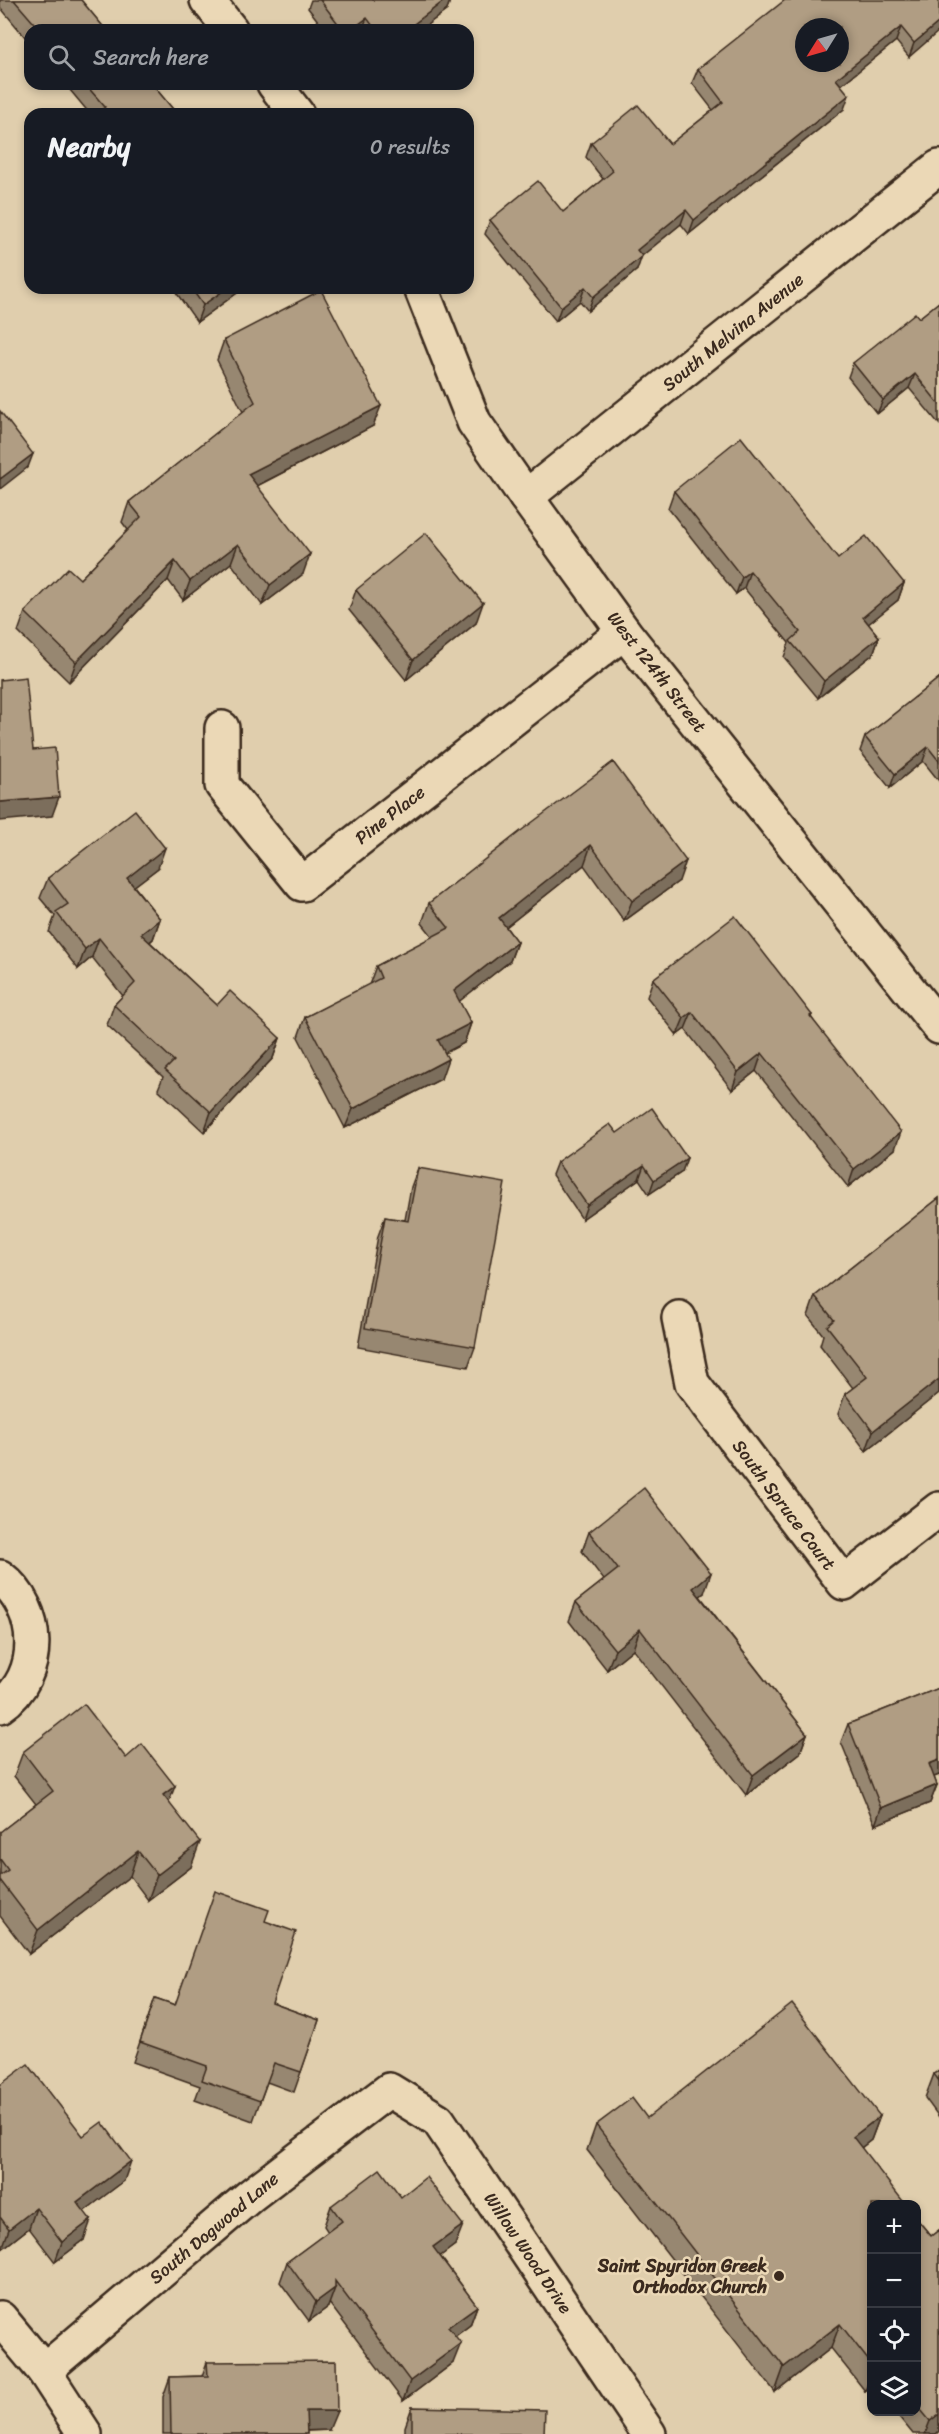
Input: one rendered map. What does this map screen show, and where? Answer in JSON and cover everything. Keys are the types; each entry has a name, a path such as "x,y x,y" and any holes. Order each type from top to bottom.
{"street":[{"path":"207,0 226,24"},
{"path":"279,90 292,108"},
{"name":"South Melvina Avenue","path":"526,498 939,167"},
{"name":"West 124th Street","path":"423,294 474,422 526,498 624,632 939,1027"},
{"name":"Pine Place","path":"222,728 222,784 302,884 624,632"},
{"name":"South Spruce Court","path":"679,1318 692,1383 844,1583 939,1509"},
{"path":"0,1577 11,1586 25,1606 32,1631 31,1659 21,1684 0,1706"},
{"name":"South Dogwood Lane","path":"44,2371 250,2196 389,2090"},
{"name":"Willow Wood Drive","path":"389,2090 438,2120 649,2434"},
{"path":"0,2318 44,2371 85,2434"}],"building":[{"path":"14,0 81,0 101,24 35,24"},
{"path":"320,0 445,0 414,24 372,24 367,18 359,24 338,24"},
{"path":"785,0 939,0 939,22 914,43 901,27 849,69 849,18 795,18 795,72 845,72 836,79 849,95 694,220 686,210 637,250 642,256 593,297 585,287 561,307 490,220 538,181 563,212 613,171 591,143 638,105 670,144 723,102 698,69"},
{"path":"90,90 157,90 172,108 104,108"},
{"path":"195,294 219,294 203,305"},
{"path":"313,294 323,294 381,406 248,474 310,554 270,585 238,544 190,581 175,561 76,662 25,612 68,568 80,579 141,517 129,502 255,402 224,340"},
{"path":"939,302 939,404 915,374 883,400 853,363 915,313 919,318"},
{"path":"0,411 33,454 0,479"},
{"path":"741,437 838,559 866,536 904,583 863,617 879,637 824,681 790,641 800,632 750,571 742,577 674,491"},
{"path":"426,533 483,603 413,660 356,590"},
{"path":"26,677 33,750 55,748 59,797 0,802 0,680"},
{"path":"939,678 939,761 928,747 895,774 865,737"},
{"path":"613,762 686,861 632,901 591,845 499,918 517,942 454,991 471,1023 438,1040 448,1059 353,1109 305,1017 381,978 376,966 449,928 429,903"},
{"path":"135,810 165,848 127,878 160,919 141,934 217,1005 230,991 280,1038 211,1112 165,1070 174,1061 114,1005 135,983 99,938 85,949 56,912 68,904 48,878"},
{"path":"735,916 901,1132 854,1169 762,1053 738,1072 692,1012 684,1018 653,979"},
{"path":"652,1108 687,1158 654,1180 644,1165 587,1205 557,1162 610,1124 617,1133"},
{"path":"418,1168 505,1183 475,1347 365,1328 385,1217 408,1221"},
{"path":"939,1198 939,1379 873,1431 845,1394 867,1377 827,1326 834,1320 815,1296"},
{"path":"644,1488 711,1573 693,1588 807,1734 753,1775 640,1629 615,1650 576,1602 618,1569 589,1532"},
{"path":"939,1688 939,1760 929,1764 937,1785 881,1808 848,1724"},
{"path":"84,1704 126,1758 142,1744 175,1786 163,1795 200,1842 157,1875 138,1851 38,1930 0,1880 0,1876 8,1870 0,1859 0,1832 53,1791 23,1752"},
{"path":"215,1891 269,1910 265,1921 296,1932 272,2003 319,2020 301,2072 274,2063 260,2101 202,2080 207,2066 140,2042 155,1998 175,2005"},
{"name":"Saint Spyridon Greek Orthodox Church","path":"792,2004 880,2116 853,2137 902,2200 867,2200 867,2359 840,2324 784,2367 596,2125 632,2098 647,2118"},
{"path":"28,2064 83,2136 102,2122 131,2161 77,2202 91,2220 62,2242 36,2208 9,2229 0,2217 0,2085"},
{"path":"939,2070 939,2081 934,2074"},
{"path":"380,2169 401,2197 426,2177 463,2225 433,2247 477,2306 448,2327 461,2343 410,2381 335,2281 335,2288 316,2302 287,2262 342,2221 331,2206"},
{"path":"921,2224 931,2236 939,2230 939,2414 930,2421 921,2410"},
{"path":"336,2361 337,2411 306,2411 307,2434 171,2434 170,2377 208,2376 207,2362"},
{"path":"412,2407 545,2410 544,2434 412,2434"}],"place":[{"name":"Saint Spyridon Greek Orthodox Church","path":"779,2276"}]}
